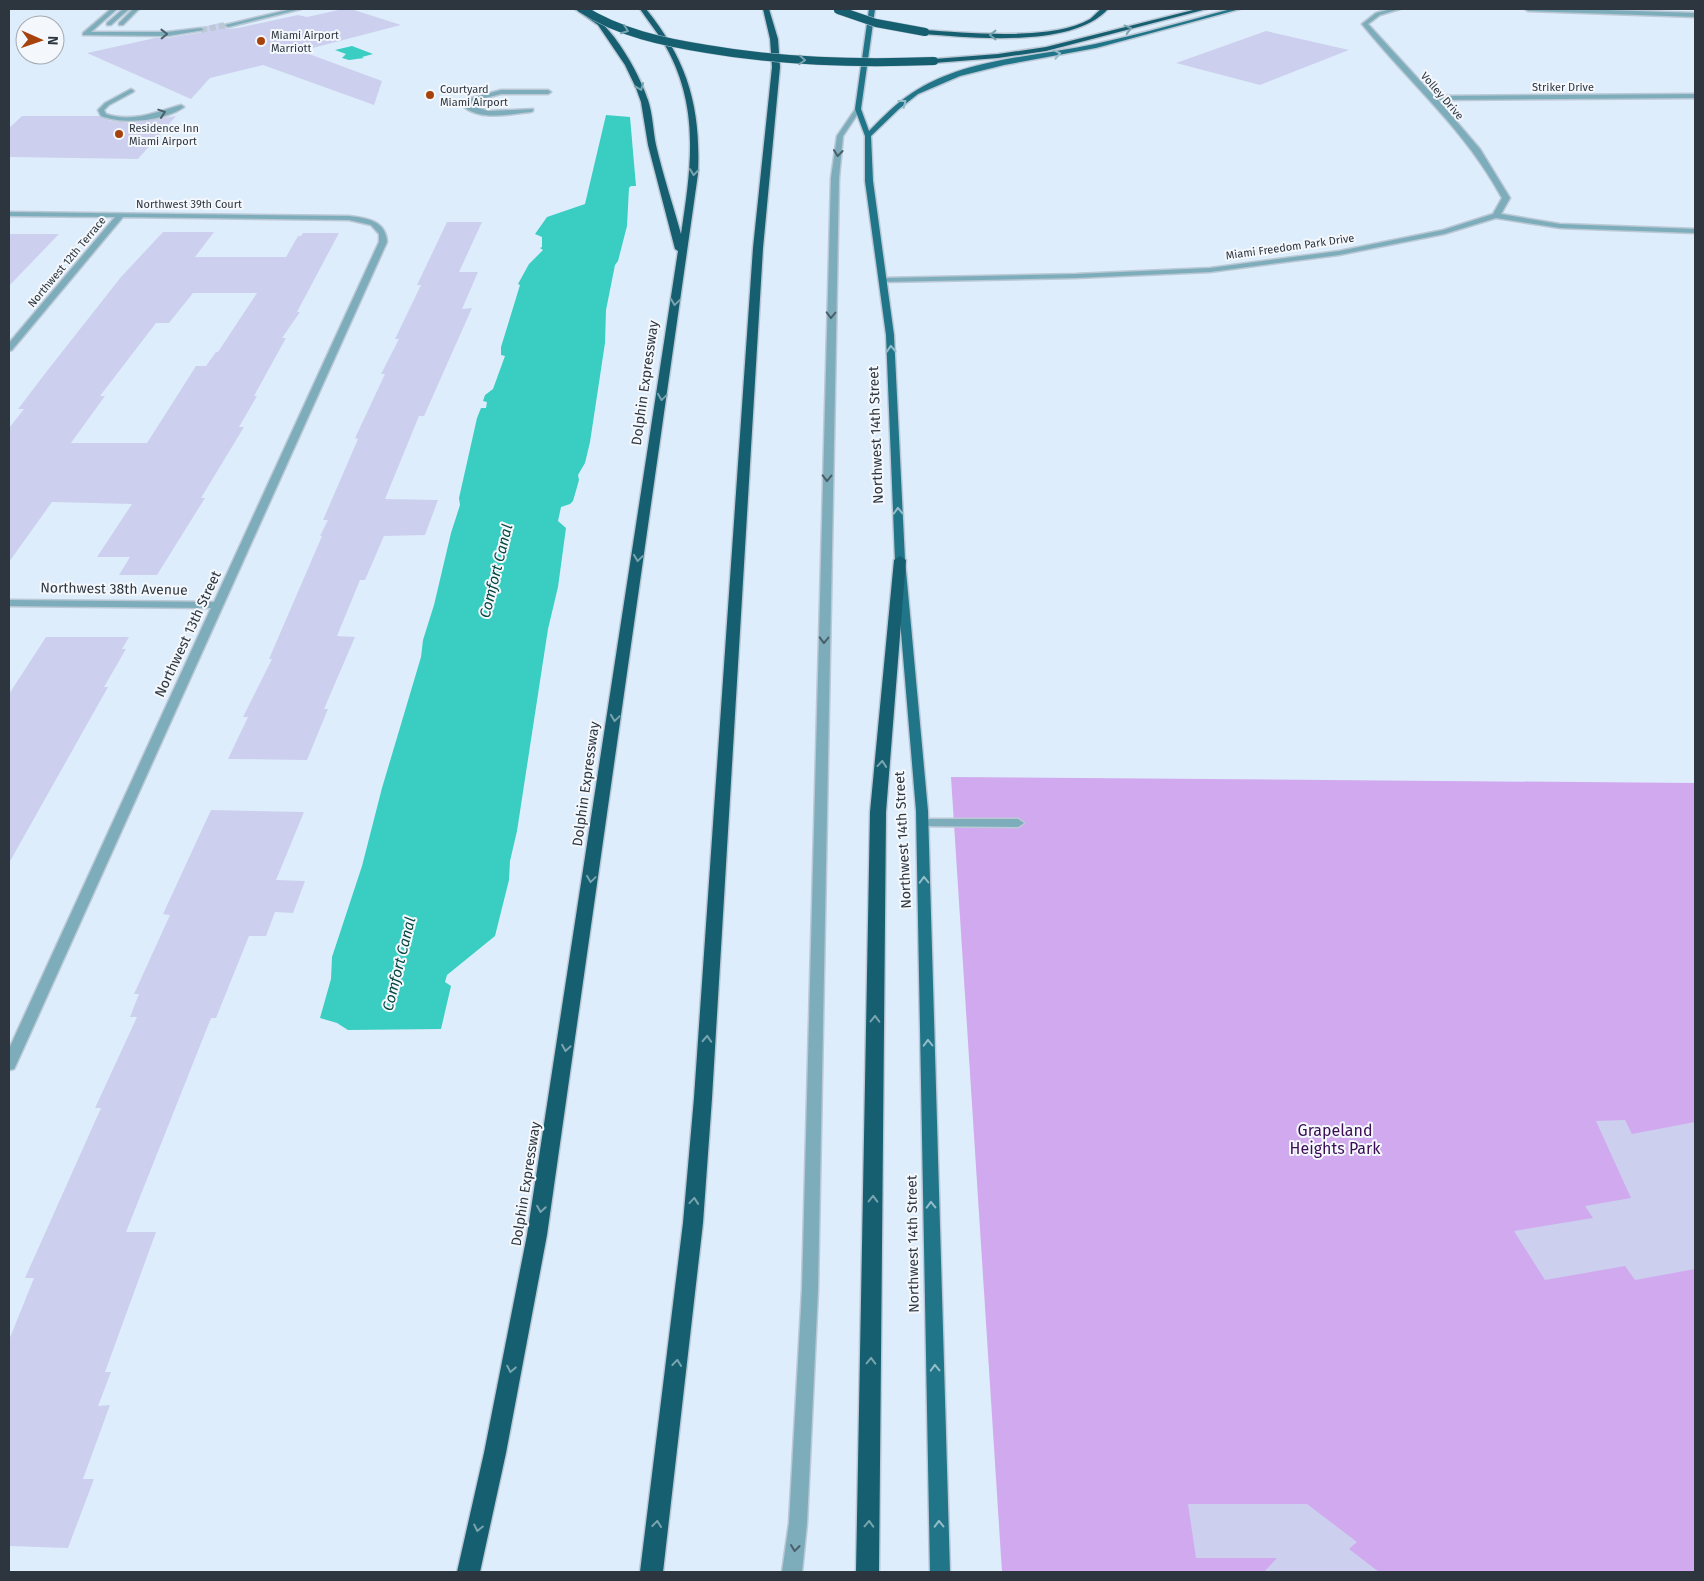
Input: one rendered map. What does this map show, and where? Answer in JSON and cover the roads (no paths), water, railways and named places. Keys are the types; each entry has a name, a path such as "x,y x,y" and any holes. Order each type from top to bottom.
{"highway":[{"path":"580,9 612,25 675,44 736,54 829,62 934,61 998,56 1046,49 1204,9"},
{"path":"580,9 600,24 629,65 640,88 645,102 652,145 682,256"},
{"name":"Dolphin Expressway","path":"468,1572 494,1453 537,1235 610,754 694,174 695,123 688,88 681,69 662,33 643,9"},
{"path":"651,1572 693,1223 703,1098 758,248 776,67 774,39 766,9"},
{"path":"836,9 850,16 876,23 924,32 997,36 1048,32 1088,22 1099,16 1105,9"},
{"path":"867,1572 878,812 900,560"}],"main road":[{"name":"Northwest 14th Street","path":"872,9 858,109 868,136 869,181 890,335 900,560 923,823 940,1572"},
{"path":"868,136 891,113 915,94 952,78 995,66 1095,46 1236,9"}],"street":[{"path":"114,9 85,34 176,34 201,30"},
{"path":"98,34 126,9"},
{"path":"110,34 136,9"},
{"path":"228,25 298,9"},
{"name":"Volley Drive","path":"1397,9 1378,14 1365,24 1472,145 1495,175 1506,198 1496,216"},
{"path":"1528,9 1695,15"},
{"path":"1591,12 1614,9"},
{"path":"131,91 104,106 101,110 103,115 113,119 135,119 181,106"},
{"path":"531,110 487,112 474,111 467,106 470,100 501,92 548,92"},
{"name":"Striker Drive","path":"1431,98 1695,96"},
{"name":"Northwest 14th Street","path":"792,1572 798,1523 810,1290 831,281 835,178 840,136 858,109"},
{"name":"Northwest 39th Court","path":"9,214 316,216 348,218 369,222"},
{"name":"Northwest 12th Terrace","path":"9,348 122,214"},
{"name":"Miami Freedom Park Drive","path":"883,280 1076,276 1210,270 1339,253 1444,232 1496,216 1560,226 1695,231"},
{"name":"Northwest 13th Street","path":"9,1065 219,605 286,451 383,242 384,234 382,229 369,222"},
{"name":"Northwest 38th Avenue","path":"9,603 219,605"},
{"path":"923,823 1018,823"}],"water":[{"path":"352,46 373,54 362,57 364,58 349,60 342,58 346,54 335,50"},
{"name":"Comfort Canal","path":"606,115 630,117 636,186 629,188 627,226 618,261 615,265 606,310 605,343 590,442 585,463 578,475 579,480 573,501 561,507 558,521 566,528 558,587 548,629 517,831 510,861 509,880 495,936 447,975 445,982 451,986 441,1029 348,1030 337,1023 320,1018 331,979 332,957 362,866 382,788 421,657 423,640 460,505 459,498 477,418 481,408 486,408 487,402 483,401 485,395 493,389 505,356 501,355 501,347 520,285 518,284 529,264 543,250 540,248 542,247 542,237 535,234 547,217 585,204"}],"tunnel":[{"path":"201,30 228,25"}],"place":[{"name":"Miami Airport Marriott","path":"261,41"},
{"name":"Courtyard Miami Airport","path":"430,95"},
{"name":"Residence Inn Miami Airport","path":"119,134"}],"park label":[{"name":"Grapeland Heights Park","path":"1335,1139"}]}
